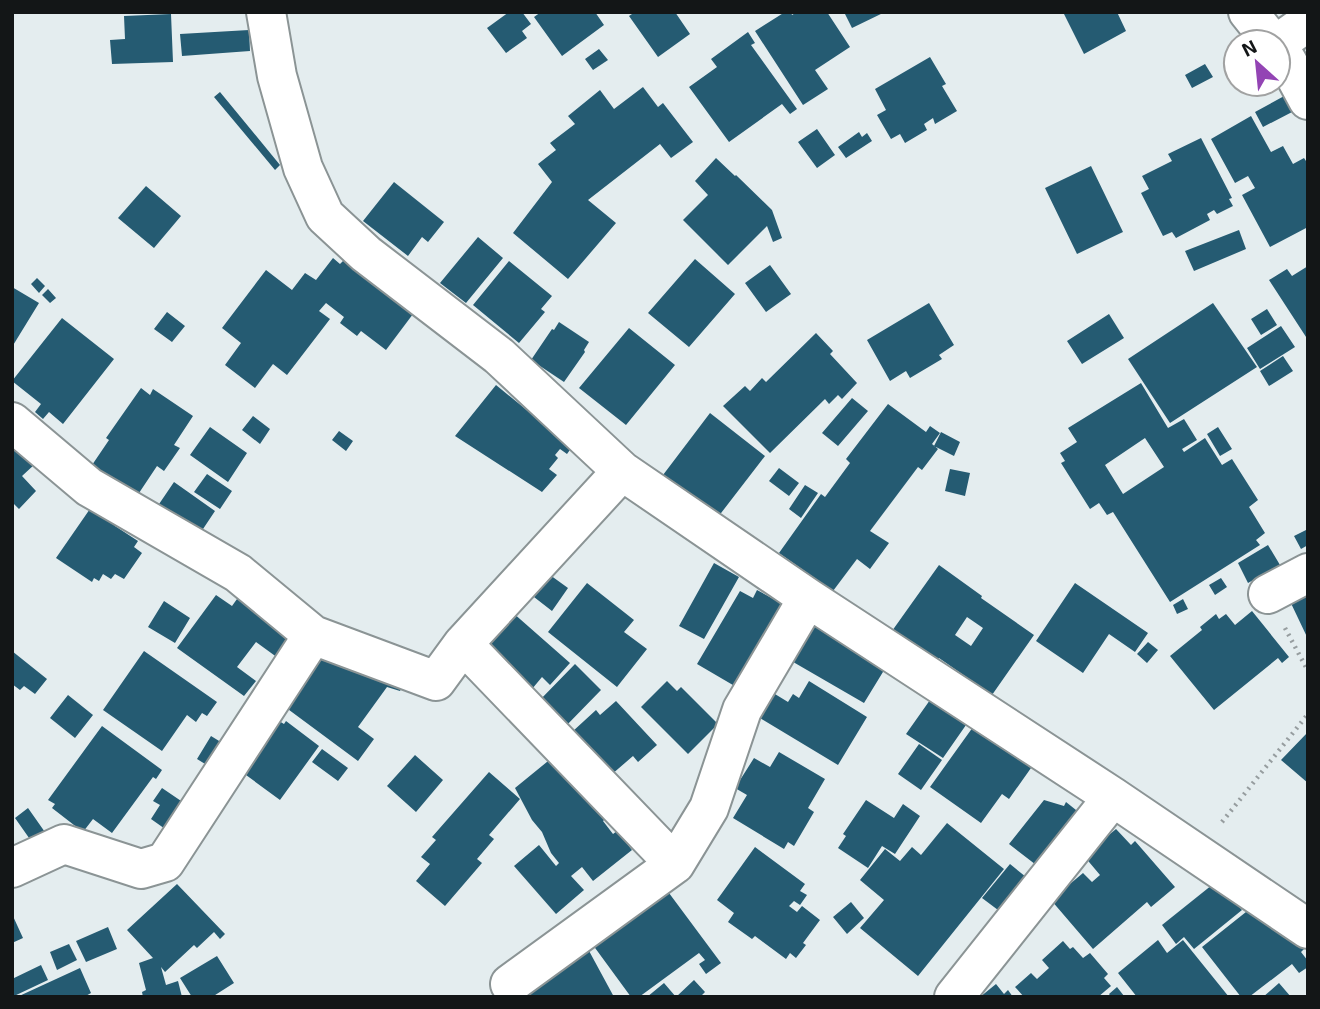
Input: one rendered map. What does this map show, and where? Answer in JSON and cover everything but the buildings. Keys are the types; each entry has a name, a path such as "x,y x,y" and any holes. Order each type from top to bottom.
{"street":[{"path":"266,12 276,76 303,168 325,216 366,254 499,356 622,471 808,598 1114,797 1308,929"},
{"path":"1248,12 1261,28"},
{"path":"1292,33 1308,22"},
{"path":"1292,70 1308,100"},
{"path":"12,422 89,487 238,573 313,635 436,681 463,644 622,471"},
{"path":"1268,594 1308,573"},
{"path":"510,984 675,864 709,808 742,710 808,598"},
{"path":"12,868 64,844 141,869 165,862 313,635"},
{"path":"463,644 675,864"},
{"path":"954,997 1114,797"}],"path":[{"path":"1197,853 1308,714"}]}
